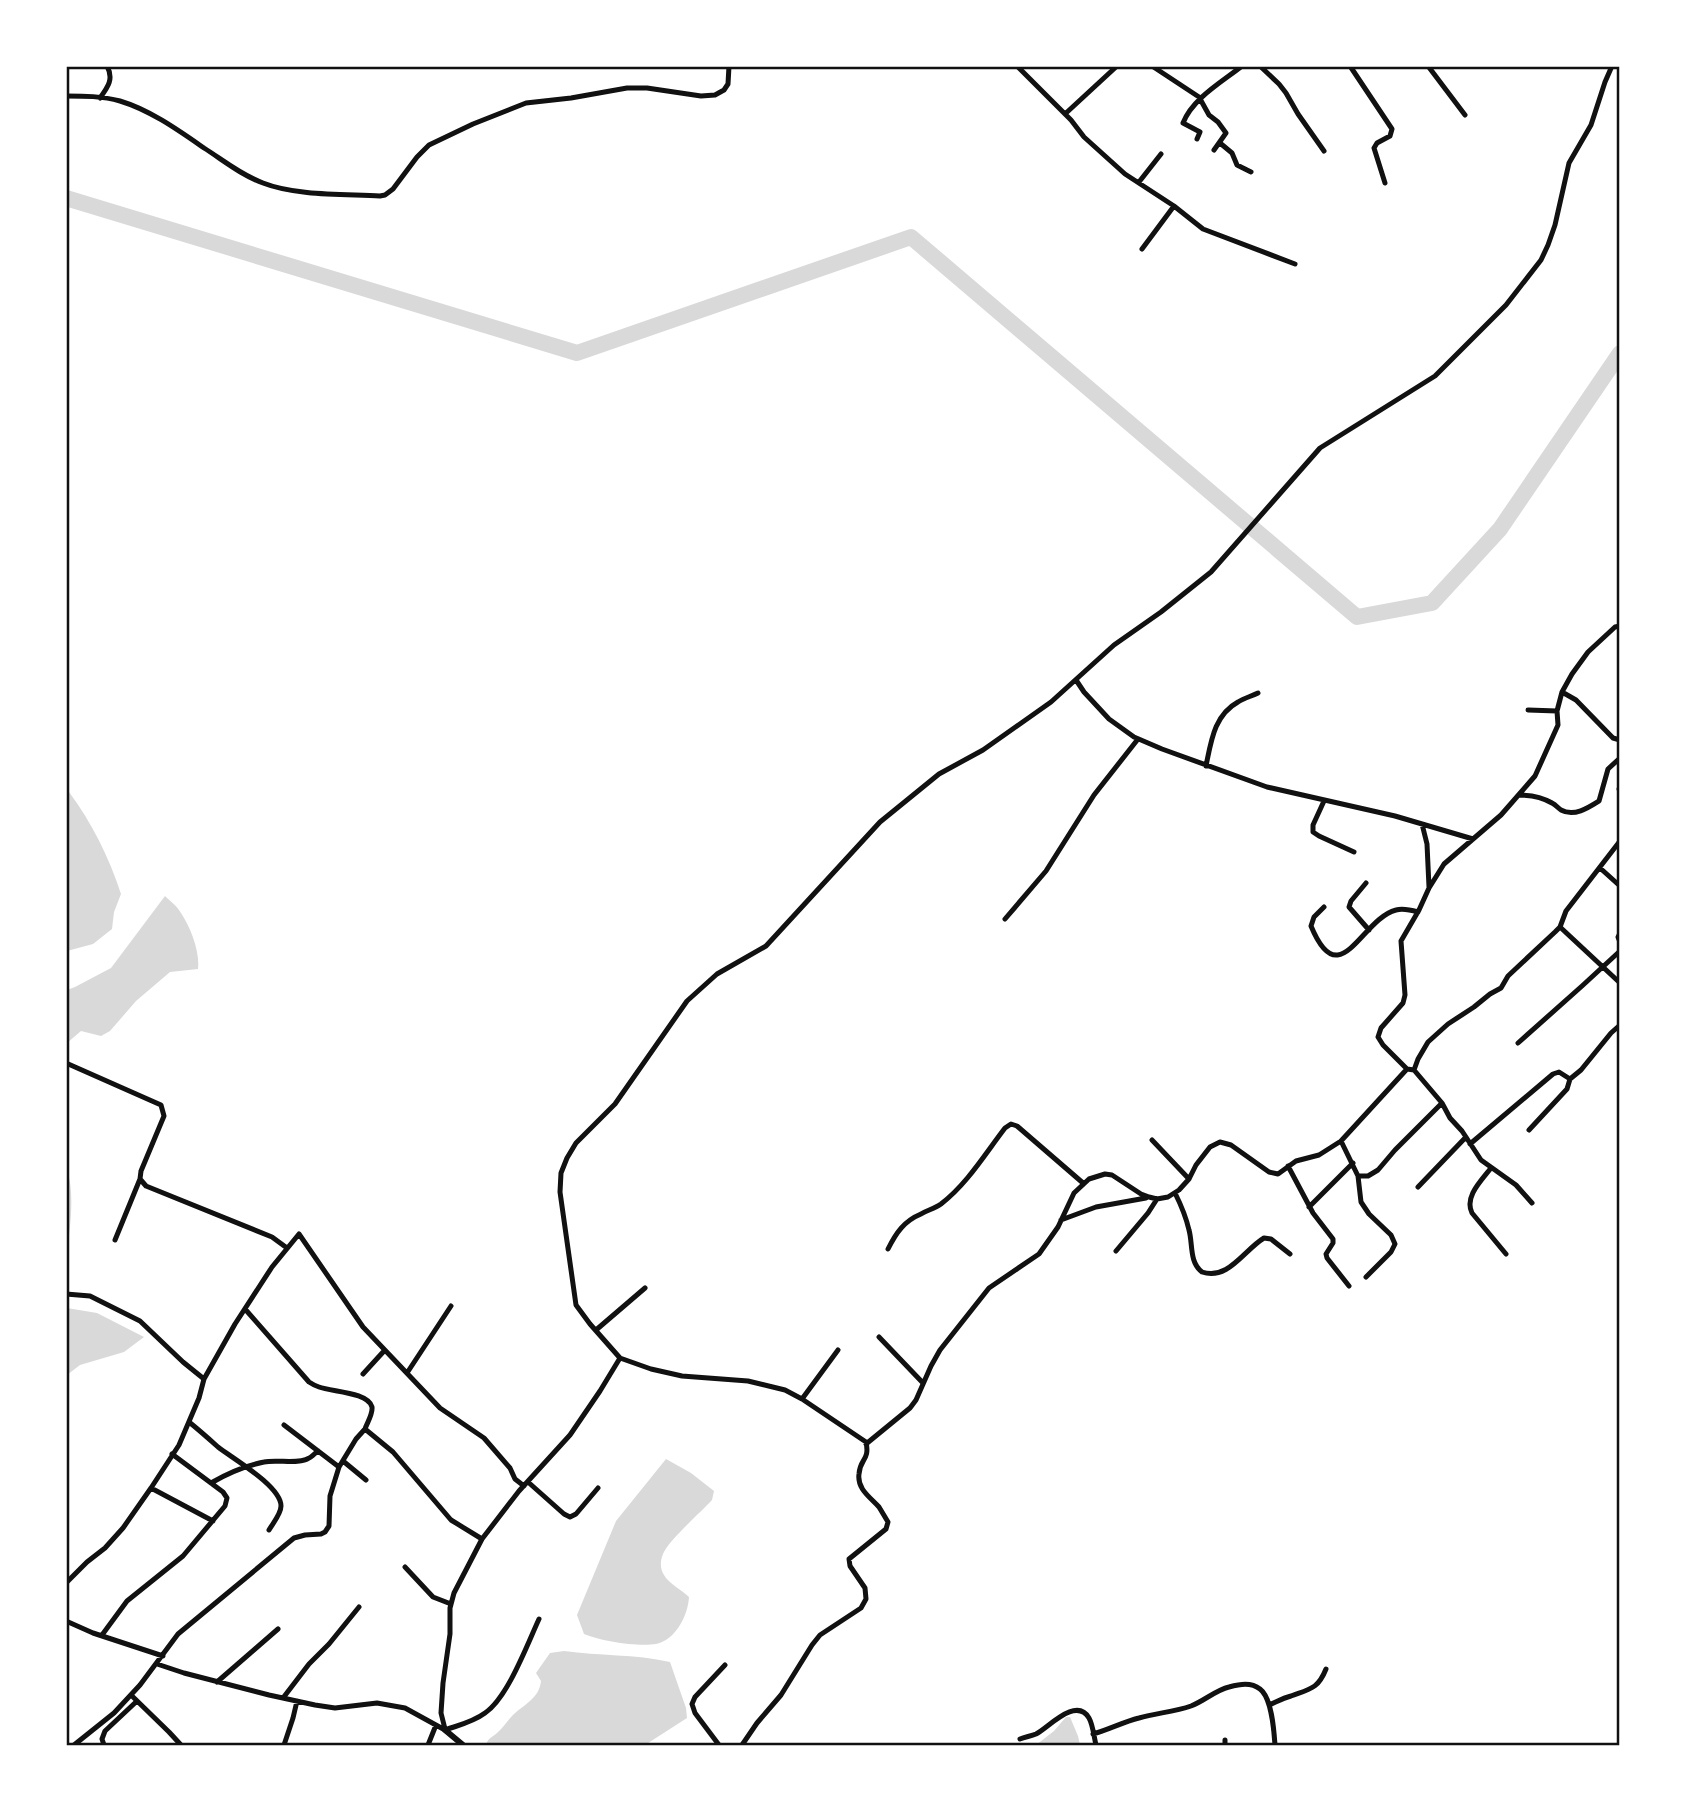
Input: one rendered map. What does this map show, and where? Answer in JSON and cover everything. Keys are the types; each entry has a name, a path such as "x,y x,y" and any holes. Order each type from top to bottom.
{"street":[{"path":"100,98 110,83 107,66"},
{"path":"66,96 119,101 141,109 230,166 264,184 307,193 380,196 393,189 429,145 526,103 627,88 647,88 701,96 715,95 728,84 729,66"},
{"path":"1017,66 1084,137 1125,174 1203,229 1295,264"},
{"path":"1065,114 1117,66"},
{"path":"1152,66 1200,99 1209,115 1219,122 1226,133 1214,150"},
{"path":"1196,139 1200,132 1184,123 1186,117 1200,99 1242,66"},
{"path":"1260,66 1279,83 1324,151"},
{"path":"1350,66 1392,129 1390,136 1377,143 1374,148 1385,183"},
{"path":"1428,66 1465,115"},
{"path":"742,1745 781,1695 811,1645 820,1635 861,1608 866,1599 865,1588 850,1566 849,1559 886,1529 888,1522 880,1508 859,1484 860,1469 868,1453 866,1442 802,1399 775,1387 748,1381 682,1376 620,1358 576,1305 560,1192 561,1173 576,1143 615,1104 687,1001 717,974 766,946 880,822 939,774 983,750 1051,702 1114,645 1211,572 1320,448 1435,376 1506,304 1541,260 1548,245 1569,163 1591,125 1612,66"},
{"path":"1220,142 1233,153 1237,165 1251,172"},
{"path":"1139,182 1161,154"},
{"path":"1142,250 1174,206"},
{"path":"1531,1203 1516,1185 1481,1160 1450,1118 1443,1103 1378,1037 1381,1028 1403,1003 1405,995 1401,941 1429,888 1444,864 1501,815 1535,776 1558,725 1557,711 1562,692 1572,674 1588,652 1619,626"},
{"path":"1076,681 1109,719 1138,739 1267,787 1473,839"},
{"path":"1562,692 1576,700 1619,740"},
{"path":"1206,766 1218,721 1238,702 1258,693"},
{"path":"1528,710 1557,711"},
{"path":"1005,919 1046,871 1083,811 1138,739"},
{"path":"1519,795 1528,794 1543,799 1563,811 1587,809 1599,801 1608,769 1619,758"},
{"path":"1324,801 1313,825 1313,832 1354,852"},
{"path":"1422,824 1427,844 1429,888"},
{"path":"866,1444 910,1408 940,1350 989,1288 1039,1254 1061,1220 1074,1193 1083,1183 1097,1175 1112,1175 1141,1194 1157,1199 1175,1193 1189,1179 1204,1153 1220,1142 1231,1145 1274,1174 1282,1172 1296,1161 1319,1155 1342,1141 1370,1108 1410,1069 1428,1042 1448,1024 1501,988 1508,976 1560,927 1566,911 1619,841"},
{"path":"1600,868 1619,886"},
{"path":"1366,883 1349,907 1369,930"},
{"path":"1324,907 1314,917 1311,926 1321,946 1331,955 1346,952 1393,911 1399,909 1418,912"},
{"path":"1560,927 1619,982"},
{"path":"1619,933 1619,942"},
{"path":"1518,1043 1619,950"},
{"path":"1529,1129 1619,1025"},
{"path":"66,1063 161,1105 164,1116 115,1240"},
{"path":"1470,1144 1553,1074 1559,1072 1570,1079"},
{"path":"1358,1176 1368,1176 1378,1170 1443,1103"},
{"path":"888,1249 904,1224 941,1204 1011,1124 1017,1126 1083,1183"},
{"path":"1418,1187 1466,1138"},
{"path":"1152,1140 1189,1179"},
{"path":"1342,1141 1358,1176 1361,1202 1369,1214 1391,1235 1395,1244 1391,1252 1366,1277"},
{"path":"1310,1207 1353,1163"},
{"path":"1288,1166 1310,1207 1333,1239 1326,1254 1327,1258 1349,1286"},
{"path":"1491,1168 1472,1195 1469,1207 1506,1254"},
{"path":"140,1179 146,1186 158,1192 272,1237 287,1248"},
{"path":"1175,1193 1189,1227 1194,1263 1202,1272 1216,1274 1226,1270 1264,1238 1271,1239 1290,1254"},
{"path":"1061,1220 1096,1207 1149,1197"},
{"path":"1116,1251 1157,1199"},
{"path":"66,1583 105,1548 152,1488 189,1422 205,1379 245,1309 272,1267 299,1234 363,1327 384,1351 440,1408 484,1438 510,1468 515,1479 526,1484 570,1517 576,1514 598,1488"},
{"path":"596,1330 645,1288"},
{"path":"66,1294 90,1296 140,1321 205,1379"},
{"path":"407,1373 451,1306"},
{"path":"74,1745 114,1713 131,1695 158,1664 178,1634 294,1538 321,1534 329,1526 330,1496 341,1464 365,1429 372,1406 358,1396 309,1382 245,1309"},
{"path":"879,1337 923,1383"},
{"path":"802,1399 838,1350"},
{"path":"363,1374 384,1351"},
{"path":"445,1730 441,1713 454,1593 482,1539 576,1426 620,1358"},
{"path":"189,1422 247,1466 277,1495 281,1508 269,1530"},
{"path":"284,1425 317,1451 366,1480"},
{"path":"365,1429 393,1452 452,1520 482,1539"},
{"path":"211,1482 225,1474 266,1461 309,1459 317,1451"},
{"path":"102,1635 127,1601 183,1556 225,1506 227,1498 223,1492 172,1454"},
{"path":"152,1488 213,1521"},
{"path":"405,1567 433,1597 451,1604"},
{"path":"282,1698 359,1607"},
{"path":"445,1730 469,1722 494,1706 513,1676 539,1619"},
{"path":"66,1621 163,1657"},
{"path":"217,1682 278,1629"},
{"path":"158,1664 217,1682 335,1708 363,1704 386,1704 405,1708 445,1730 463,1745"},
{"path":"719,1745 695,1713 692,1704 695,1697 725,1665"},
{"path":"1269,1705 1311,1689 1322,1679 1326,1669"},
{"path":"1093,1734 1137,1718 1193,1705 1226,1688 1242,1684 1251,1685 1265,1694 1275,1745"},
{"path":"131,1695 181,1745"},
{"path":"104,1745 102,1739 105,1731 137,1701"},
{"path":"284,1745 297,1701"},
{"path":"1020,1739 1036,1734 1055,1719 1072,1711 1085,1714 1089,1719 1096,1745"},
{"path":"428,1745 436,1725"}],"shaded area":[{"path":"66,791 92,828 121,894 114,912 112,929 93,944 67,951"},
{"path":"165,896 179,910 188,926 196,948 198,969 170,972 136,1001 110,1031 101,1036 81,1031 67,1043 67,990 111,968"},
{"path":"67,1170 71,1200 67,1252"},
{"path":"67,1308 97,1313 144,1337 124,1352 80,1365 67,1375"},
{"path":"666,1459 691,1473 714,1491 712,1500 671,1542 661,1559 666,1578 689,1597 680,1626 669,1638 656,1644 619,1643 584,1634 577,1615 616,1521"},
{"path":"564,1651 670,1662 687,1718 645,1745 486,1745 537,1692 541,1681 536,1673 550,1653"},
{"path":"1066,1717 1070,1717 1080,1745 1036,1745 1054,1731"}],"waterway":[{"path":"66,198 577,353 911,237 1357,617 1432,603 1500,529 1620,353"}]}
